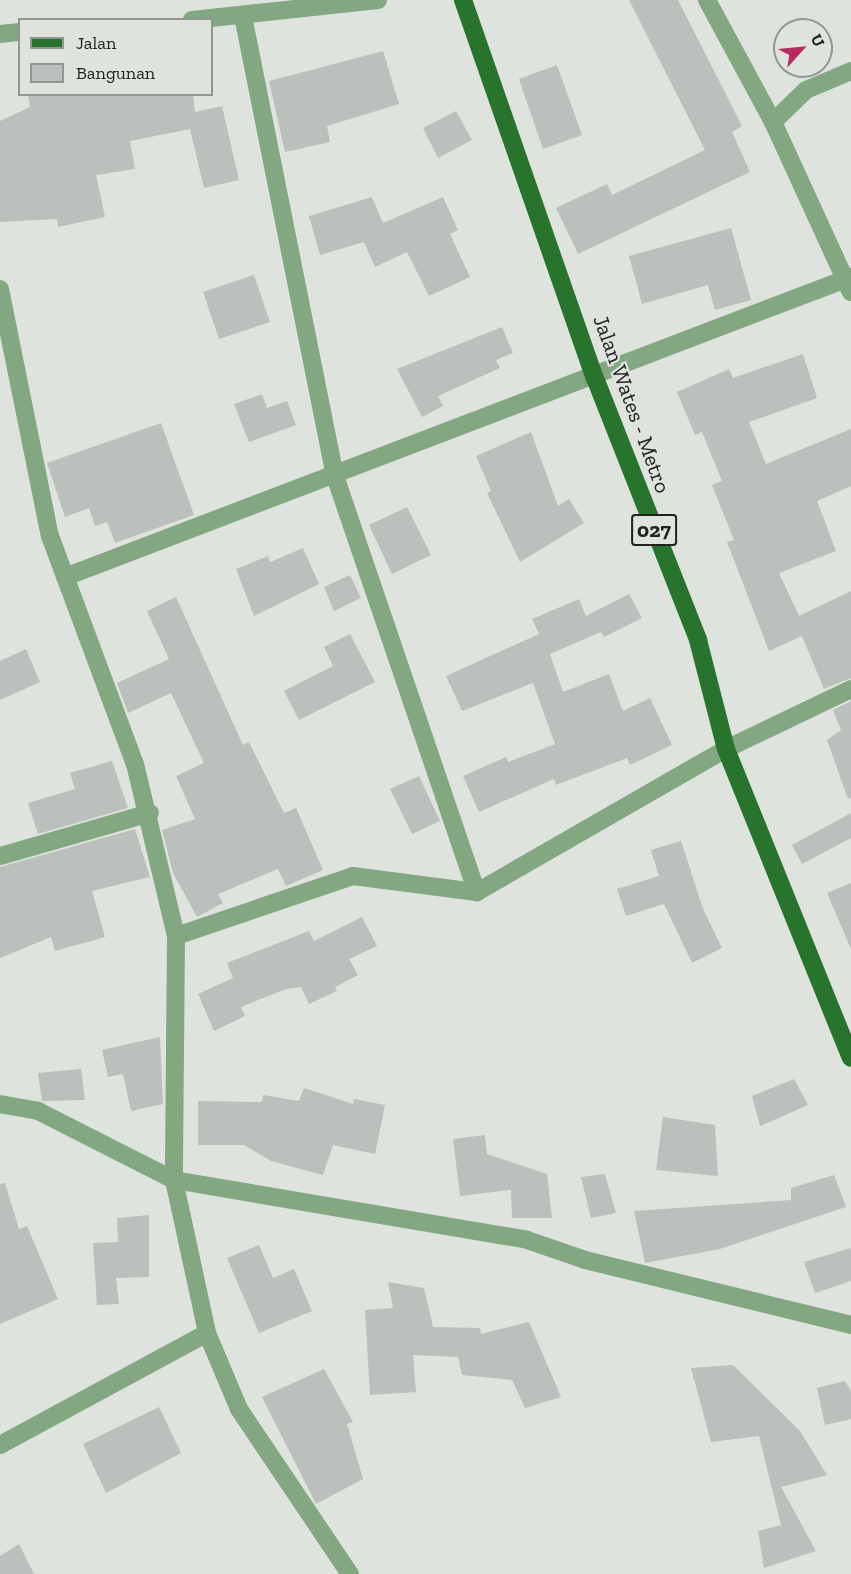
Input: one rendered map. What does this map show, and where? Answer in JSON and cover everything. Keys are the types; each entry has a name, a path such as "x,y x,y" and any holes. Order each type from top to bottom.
{"main road":[{"name":"Jalan Wates - Metro","path":"463,0 595,378 698,640 726,749 851,1058"}],"street":[{"path":"213,18 378,0"},
{"path":"65,577 334,473 849,283 773,122 707,0"},
{"path":"243,16 334,473 477,892"},
{"path":"0,34 18,32"},
{"path":"773,122 806,90 851,70"},
{"path":"0,289 50,536 150,813 176,936 174,1180 207,1333 239,1409 350,1574"},
{"path":"176,936 353,876 477,892 726,749 851,689"},
{"path":"0,856 150,813"},
{"path":"0,1104 38,1111 174,1180 527,1240 585,1260 851,1325"},
{"path":"0,1445 207,1333"}],"building":[{"path":"629,0 678,0 742,126 732,132 750,172 578,254 556,208 607,184 612,195 705,150"},
{"path":"383,51 399,104 327,126 330,142 285,152 269,81"},
{"path":"557,65 582,135 543,149 519,79"},
{"path":"28,96 193,96 195,112 222,106 239,180 204,188 190,129 130,141 135,169 96,175 105,217 58,227 57,219 0,222 0,121 30,107"},
{"path":"456,111 472,140 438,158 423,128"},
{"path":"372,197 383,223 443,197 458,230 450,234 470,277 429,296 407,252 375,267 364,242 320,255 309,216"},
{"path":"731,228 751,300 715,310 708,285 642,304 629,256"},
{"path":"254,275 270,322 219,339 203,292"},
{"path":"502,327 513,353 496,360 500,368 438,396 443,406 422,417 397,369"},
{"path":"803,354 817,398 749,422 766,464 851,429 851,486 817,501 836,551 779,573 799,616 851,591 851,678 824,689 802,636 769,651 727,542 734,540 712,485 722,481 702,432 695,435 677,392 729,369 733,378"},
{"path":"262,394 267,408 287,401 296,425 249,442 234,404"},
{"path":"161,423 194,515 115,543 107,522 95,526 89,508 65,517 47,463"},
{"path":"531,432 558,506 569,499 584,523 520,562 487,493 491,491 476,456"},
{"path":"407,507 431,555 392,574 369,525"},
{"path":"303,548 319,584 254,616 236,569 268,556 270,562"},
{"path":"350,575 361,598 334,611 324,587"},
{"path":"629,594 642,618 604,637 601,632 550,654 563,692 609,674 623,711 650,698 672,745 630,765 627,758 556,785 554,779 479,812 463,776 506,757 508,762 555,744 533,683 462,711 446,676 539,634 532,619 579,599 586,616"},
{"path":"176,597 243,745 249,742 284,813 296,808 323,870 286,886 278,869 218,894 223,903 197,917 173,873 162,830 195,819 176,776 204,763 171,693 128,713 117,683 169,659 147,611"},
{"path":"350,634 375,682 299,720 284,691 333,666 324,647"},
{"path":"26,649 40,682 0,700 0,661"},
{"path":"851,701 851,798 848,799 827,740 841,730 833,710"},
{"path":"112,761 128,808 38,834 28,803 75,789 70,773"},
{"path":"419,776 440,821 412,834 390,789"},
{"path":"851,813 851,838 802,864 792,845"},
{"path":"135,829 150,877 92,891 105,937 55,951 51,937 0,958 0,867"},
{"path":"681,841 703,909 722,948 692,963 664,904 626,916 617,889 659,876 651,850"},
{"path":"851,883 851,949 827,893"},
{"path":"362,917 377,946 349,959 358,975 335,987 337,991 309,1004 301,987 286,989 241,1007 245,1016 214,1031 198,994 233,978 227,963 309,931 314,941"},
{"path":"160,1037 163,1104 131,1111 123,1074 108,1077 102,1050"},
{"path":"81,1069 85,1100 42,1101 38,1073"},
{"path":"794,1079 808,1105 760,1126 752,1096"},
{"path":"304,1088 353,1104 354,1099 385,1105 375,1154 333,1145 323,1175 271,1161 244,1145 198,1145 198,1101 262,1102 263,1095 299,1101"},
{"path":"663,1117 715,1125 718,1176 656,1170"},
{"path":"485,1135 487,1154 547,1174 552,1218 512,1218 511,1190 460,1196 453,1139"},
{"path":"605,1174 616,1213 591,1218 581,1177"},
{"path":"834,1175 846,1207 720,1249 645,1263 634,1211 791,1200 791,1188"},
{"path":"5,1183 19,1229 27,1226 58,1299 0,1324 0,1184"},
{"path":"149,1215 149,1277 116,1278 119,1304 97,1305 93,1243 118,1242 117,1218"},
{"path":"259,1245 273,1278 294,1269 312,1311 259,1333 227,1258"},
{"path":"851,1248 851,1281 815,1293 804,1262"},
{"path":"388,1282 424,1288 433,1327 480,1328 481,1334 529,1322 561,1397 525,1408 512,1380 462,1375 458,1357 413,1355 416,1392 370,1395 365,1310 393,1308"},
{"path":"733,1365 800,1431 827,1475 781,1487 816,1551 764,1568 758,1531 781,1525 759,1436 711,1442 691,1368"},
{"path":"324,1369 353,1422 347,1424 363,1479 316,1504 262,1397"},
{"path":"845,1381 851,1391 851,1419 825,1425 817,1388"},
{"path":"159,1407 181,1453 106,1493 83,1444"},
{"path":"19,1544 34,1574 0,1574 0,1556"}]}
